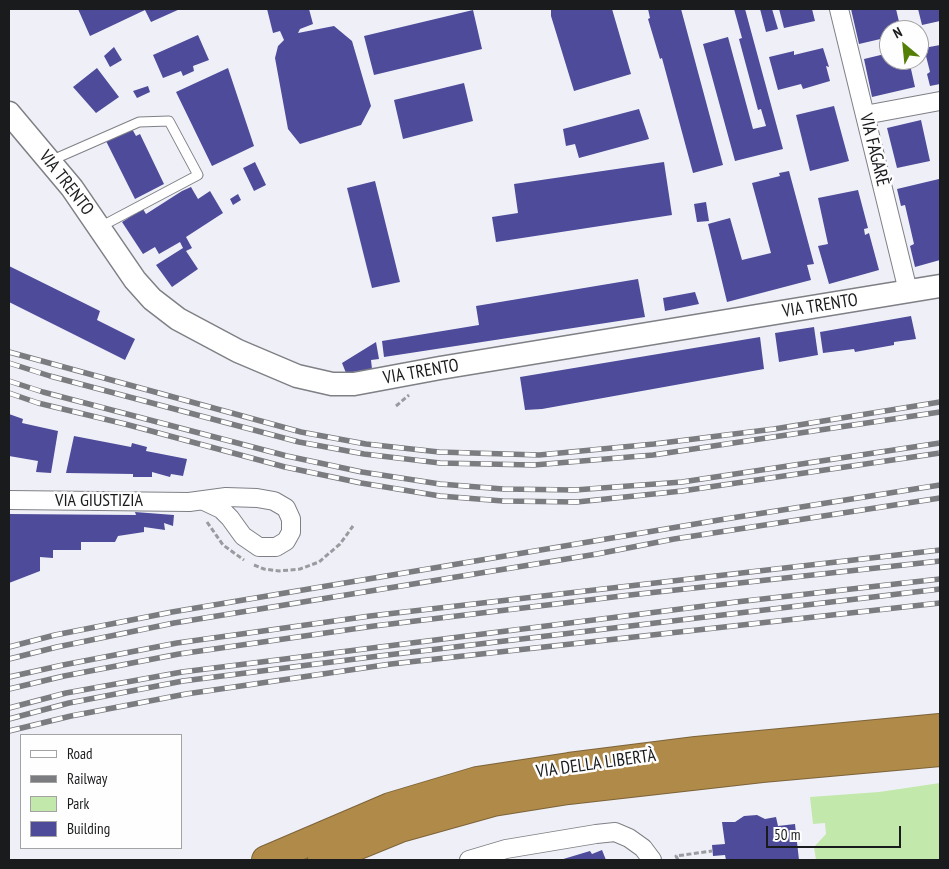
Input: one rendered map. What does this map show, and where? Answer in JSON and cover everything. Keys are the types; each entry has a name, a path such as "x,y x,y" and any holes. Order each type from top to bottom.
{"highway":[{"name":"VIA DELLA LIBERTÀ","path":"266,860 390,807 477,782 569,767 696,751 940,728"},
{"name":"VIA DELLA LIBERTÀ","path":"322,860 400,828 493,802 568,790 762,768 940,752"}],"street":[{"name":"VIA FAGARÈ","path":"839,9 908,292"},
{"path":"865,114 940,101"},
{"name":"VIA TRENTO","path":"9,113 72,188 135,280 152,299 178,319 238,351 285,372 332,384 361,383 440,368 940,286"},
{"name":"VIA GIUSTIZIA","path":"9,500 197,501 226,497 257,498 281,504 290,513 291,532 286,541 276,548 258,547 243,536 221,509 197,501"},
{"path":"470,860 506,849 615,832 629,838 643,848 652,860"}],"lane":[{"path":"50,162 139,122 169,121 198,175 100,227"}],"path":[{"path":"678,860 676,856 712,851"}],"green space":[{"path":"940,783 940,860 816,860 814,847 826,834 825,823 813,824 810,797 879,792"}],"building":[{"path":"78,9 180,9 151,22 145,10 90,36"},
{"path":"267,9 309,9 313,24 300,29 298,33 334,26 352,41 371,106 361,125 300,144 288,129 275,58 278,46 284,40 280,31 273,33"},
{"path":"551,9 612,9 631,74 574,91 551,16"},
{"path":"648,9 681,9 723,165 693,173 662,58 660,59 648,19 650,18"},
{"path":"734,9 745,9 783,149 735,161 703,44 728,37 753,129 766,126 761,109 758,110 739,39 742,38"},
{"path":"760,9 772,9 778,29 766,32"},
{"path":"779,9 812,9 815,21 784,28"},
{"path":"851,9 896,9 899,20 879,20 879,39 859,44"},
{"path":"918,9 940,9 940,21 929,23 929,20 921,20"},
{"path":"473,10 482,49 374,75 364,36"},
{"path":"198,35 209,60 193,66 194,71 183,76 181,71 163,78 153,55"},
{"path":"940,45 940,84 930,86 927,74 930,72 929,47"},
{"path":"114,47 122,60 110,67 104,56"},
{"path":"823,48 829,67 826,66 830,81 803,89 801,84 778,90 769,57 794,51 794,55"},
{"path":"879,55 879,70 911,70 915,87 872,97 864,59"},
{"path":"97,68 119,97 96,113 73,87"},
{"path":"228,68 254,146 212,166 176,92"},
{"path":"464,83 473,121 403,139 394,100"},
{"path":"148,86 150,92 137,98 133,91"},
{"path":"834,106 849,161 810,171 796,115"},
{"path":"639,109 649,139 579,158 575,144 566,146 563,129"},
{"path":"921,120 930,161 897,168 887,128"},
{"path":"131,127 136,136 140,134 164,184 135,199 105,139"},
{"path":"255,162 266,185 254,191 243,168"},
{"path":"664,162 672,215 496,242 492,217 518,213 514,184"},
{"path":"789,171 814,264 807,265 811,280 727,302 708,224 730,218 742,260 771,253 752,183 780,176 779,173"},
{"path":"939,179 940,260 915,267 910,246 914,244 905,205 901,206 897,189"},
{"path":"375,181 400,282 372,288 347,188"},
{"path":"191,187 198,199 210,191 223,213 186,237 192,248 186,251 198,269 172,287 156,265 183,248 180,242 159,254 155,247 143,254 122,222 143,209 146,214"},
{"path":"858,190 868,228 864,229 865,235 869,233 879,270 829,284 818,246 828,244 818,198"},
{"path":"238,194 241,200 233,205 230,199"},
{"path":"706,202 709,221 697,222 694,204"},
{"path":"9,266 100,311 97,320 135,339 125,360 9,302"},
{"path":"638,279 645,317 384,357 382,341 479,325 476,306"},
{"path":"695,292 699,304 665,311 663,298"},
{"path":"911,316 916,339 894,342 894,345 855,352 854,349 823,353 820,332"},
{"path":"814,327 818,355 779,362 775,333"},
{"path":"760,337 764,369 542,409 525,410 520,377"},
{"path":"376,342 379,359 371,360 372,369 346,373 342,363"},
{"path":"9,414 23,419 22,423 58,431 51,473 36,472 38,461 9,456"},
{"path":"74,436 131,447 132,443 147,447 146,451 187,459 183,476 171,474 170,477 152,472 152,477 133,477 133,474 66,473"},
{"path":"135,512 174,515 173,526 164,523 165,530 144,527 144,532 118,536 115,542 81,542 81,550 53,550 53,558 40,557 40,571 9,583 9,514 136,515"},
{"path":"757,815 765,819 776,817 778,826 795,824 799,860 726,860 725,855 713,856 712,845 725,844 722,822 735,822 744,816"},
{"path":"602,850 606,860 560,860 590,851 592,854"}],"railway":[{"path":"9,352 301,432 366,444 439,452 539,455 654,444 774,429 940,402"},
{"path":"9,363 50,376 299,442 364,454 440,463 534,465 653,455 940,412"},
{"path":"9,381 43,392 287,456 362,472 440,484 503,489 575,490 682,482 940,443"},
{"path":"9,393 38,403 285,467 361,483 440,496 503,501 577,502 682,491 940,453"},
{"path":"9,647 55,635 172,612 719,520 940,485"},
{"path":"9,659 174,623 597,554 674,539 940,498"},
{"path":"9,677 177,643 370,616 940,550"},
{"path":"9,689 64,676 179,654 374,626 630,595 940,561"},
{"path":"9,708 66,693 182,672 736,602 940,579"},
{"path":"9,719 69,703 183,681 940,589"},
{"path":"9,731 71,716 186,694 391,664 940,603"}]}
